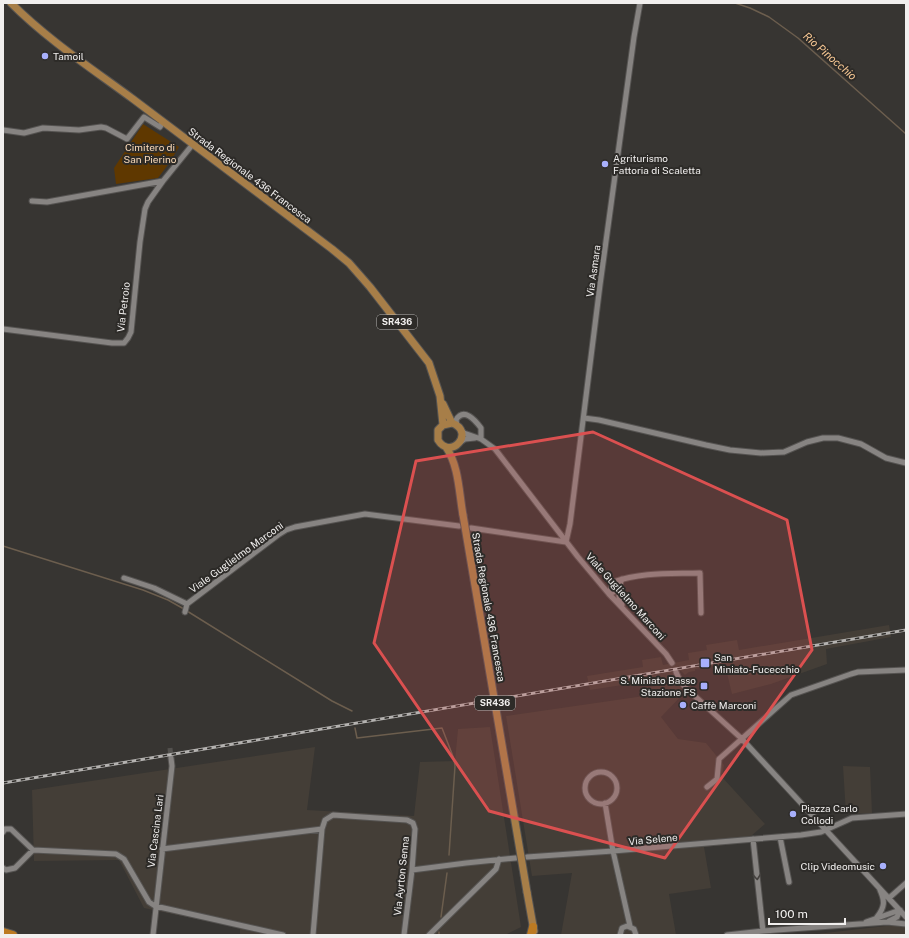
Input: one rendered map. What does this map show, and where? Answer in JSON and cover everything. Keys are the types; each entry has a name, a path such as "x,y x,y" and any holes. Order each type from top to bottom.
{"highway":[{"path":"3,932 13,935"}],"main road":[{"name":"Strada Regionale 436 Francesca","path":"12,3 29,21 70,54 193,144 332,249 349,264 370,287 429,363 440,396 462,436 458,444 455,461 456,472 533,932"},
{"name":"Strada Regionale 436 Francesca","path":"440,396 443,425 438,430 437,437 440,443 446,447 451,456 456,472"},
{"path":"443,425 447,423 456,426"},
{"path":"446,447 451,448 458,444"}],"street":[{"name":"Via Asmara","path":"566,542 570,524 600,285 640,3"},
{"path":"3,130 24,134 43,128 79,130 101,127 127,139 144,117 160,127 163,122"},
{"name":"Via Petroio","path":"3,330 112,343 124,343 131,332 140,242 145,209 148,202 163,181 193,144"},
{"path":"32,201 47,202 163,181"},
{"path":"456,426 456,420 459,416 469,415 481,428 480,439 465,439 458,444"},
{"path":"584,418 599,420 730,450 761,453 784,452 807,442 823,438 838,438 862,444 886,458 906,463"},
{"name":"Viale Guglielmo Marconi","path":"456,426 464,433 480,439 495,450 566,542 609,594 666,654 672,663"},
{"name":"Viale Guglielmo Marconi","path":"124,578 154,588 186,608 278,535 290,528 364,514 459,526"},
{"path":"471,528 566,542"},
{"path":"603,586 629,577 650,574 700,573 701,613"},
{"path":"622,579 619,588 619,598 623,608"},
{"path":"609,594 613,582"},
{"path":"609,594 616,592 619,588"},
{"path":"707,787 717,779 719,759 791,695 851,674 883,670 906,670"},
{"path":"676,672 680,681 686,688 742,739 906,917"},
{"name":"Via Cascina Lari","path":"153,935 155,906 172,766 171,758"},
{"path":"598,772 609,774 613,777 617,787 614,798 604,804 594,802 587,796 585,791 586,781 589,777 598,772"},
{"path":"604,804 630,926 634,929 636,935"},
{"name":"Via Selene","path":"527,857 801,835 826,830 852,818 906,814"},
{"name":"Via Ayrton Senna","path":"322,829 325,820 333,815 407,820 412,823 415,829 412,870 404,935"},
{"path":"3,832 11,829 33,850 15,868 6,870 3,868"},
{"path":"162,849 322,829 313,935"},
{"path":"780,837 789,882"},
{"path":"753,839 763,931"},
{"name":"Via Cascina Lari","path":"33,850 116,854 124,859 149,902 155,906"},
{"path":"412,870 516,858"},
{"path":"429,935 496,869 499,859"},
{"path":"889,898 906,883"},
{"path":"877,884 884,899 883,910 877,917"},
{"path":"155,906 283,935"},
{"path":"862,924 877,917 900,910"},
{"path":"887,922 895,919 900,910"},
{"path":"727,935 887,922 906,924"},
{"path":"620,935 622,928 630,926"}],"highlighted area":[{"path":"593,432 787,520 812,650 665,858 489,811 374,643 416,461"}],"shaded area":[{"path":"889,625 891,637 826,649 827,664 771,684 732,694 727,673 716,675 715,666 695,669 695,671 689,672 685,675 681,671 674,673 674,677 684,693 661,717 678,739 706,743 724,765 722,777 765,824 743,843 704,847 711,888 669,894 676,935 561,935 572,873 532,876 506,716 644,696 643,688 661,685 661,679 590,690 587,676 643,667 642,660 661,657 663,665 689,660 688,653 707,650 706,645 737,640 739,650"},
{"path":"490,727 521,927 505,935 240,935 240,928 144,908 119,860 34,861 32,790 315,747 307,810 414,816 420,762 455,761 458,729"},
{"path":"843,766 870,767 872,813 846,814"},
{"path":"903,924 906,928 906,935 808,935"}],"green space":[{"name":"Cimitero di San Pierino","path":"143,124 179,147 158,178 116,184 114,168"}],"waterway":[{"name":"Rio Pinocchio","path":"735,3 769,17 798,38 906,134"},
{"path":"3,546 143,590 168,600 184,609"},
{"path":"187,611 332,701 352,711"},
{"path":"355,728 357,738 442,728 454,759 455,766 449,855"},
{"path":"441,917 447,873"}],"tunnel":[{"path":"170,748 171,758"}],"railway":[{"path":"3,783 906,630"}],"place":[{"name":"Tamoil","path":"45,56"},
{"name":"Agriturismo Fattoria di Scaletta","path":"605,164"},
{"name":"San Miniato-Fucecchio","path":"705,663"},
{"name":"S. Miniato Basso Stazione FS","path":"704,686"},
{"name":"Caffè Marconi","path":"683,705"},
{"name":"Piazza Carlo Collodi","path":"793,814"},
{"name":"Clip Videomusic","path":"883,866"}]}
